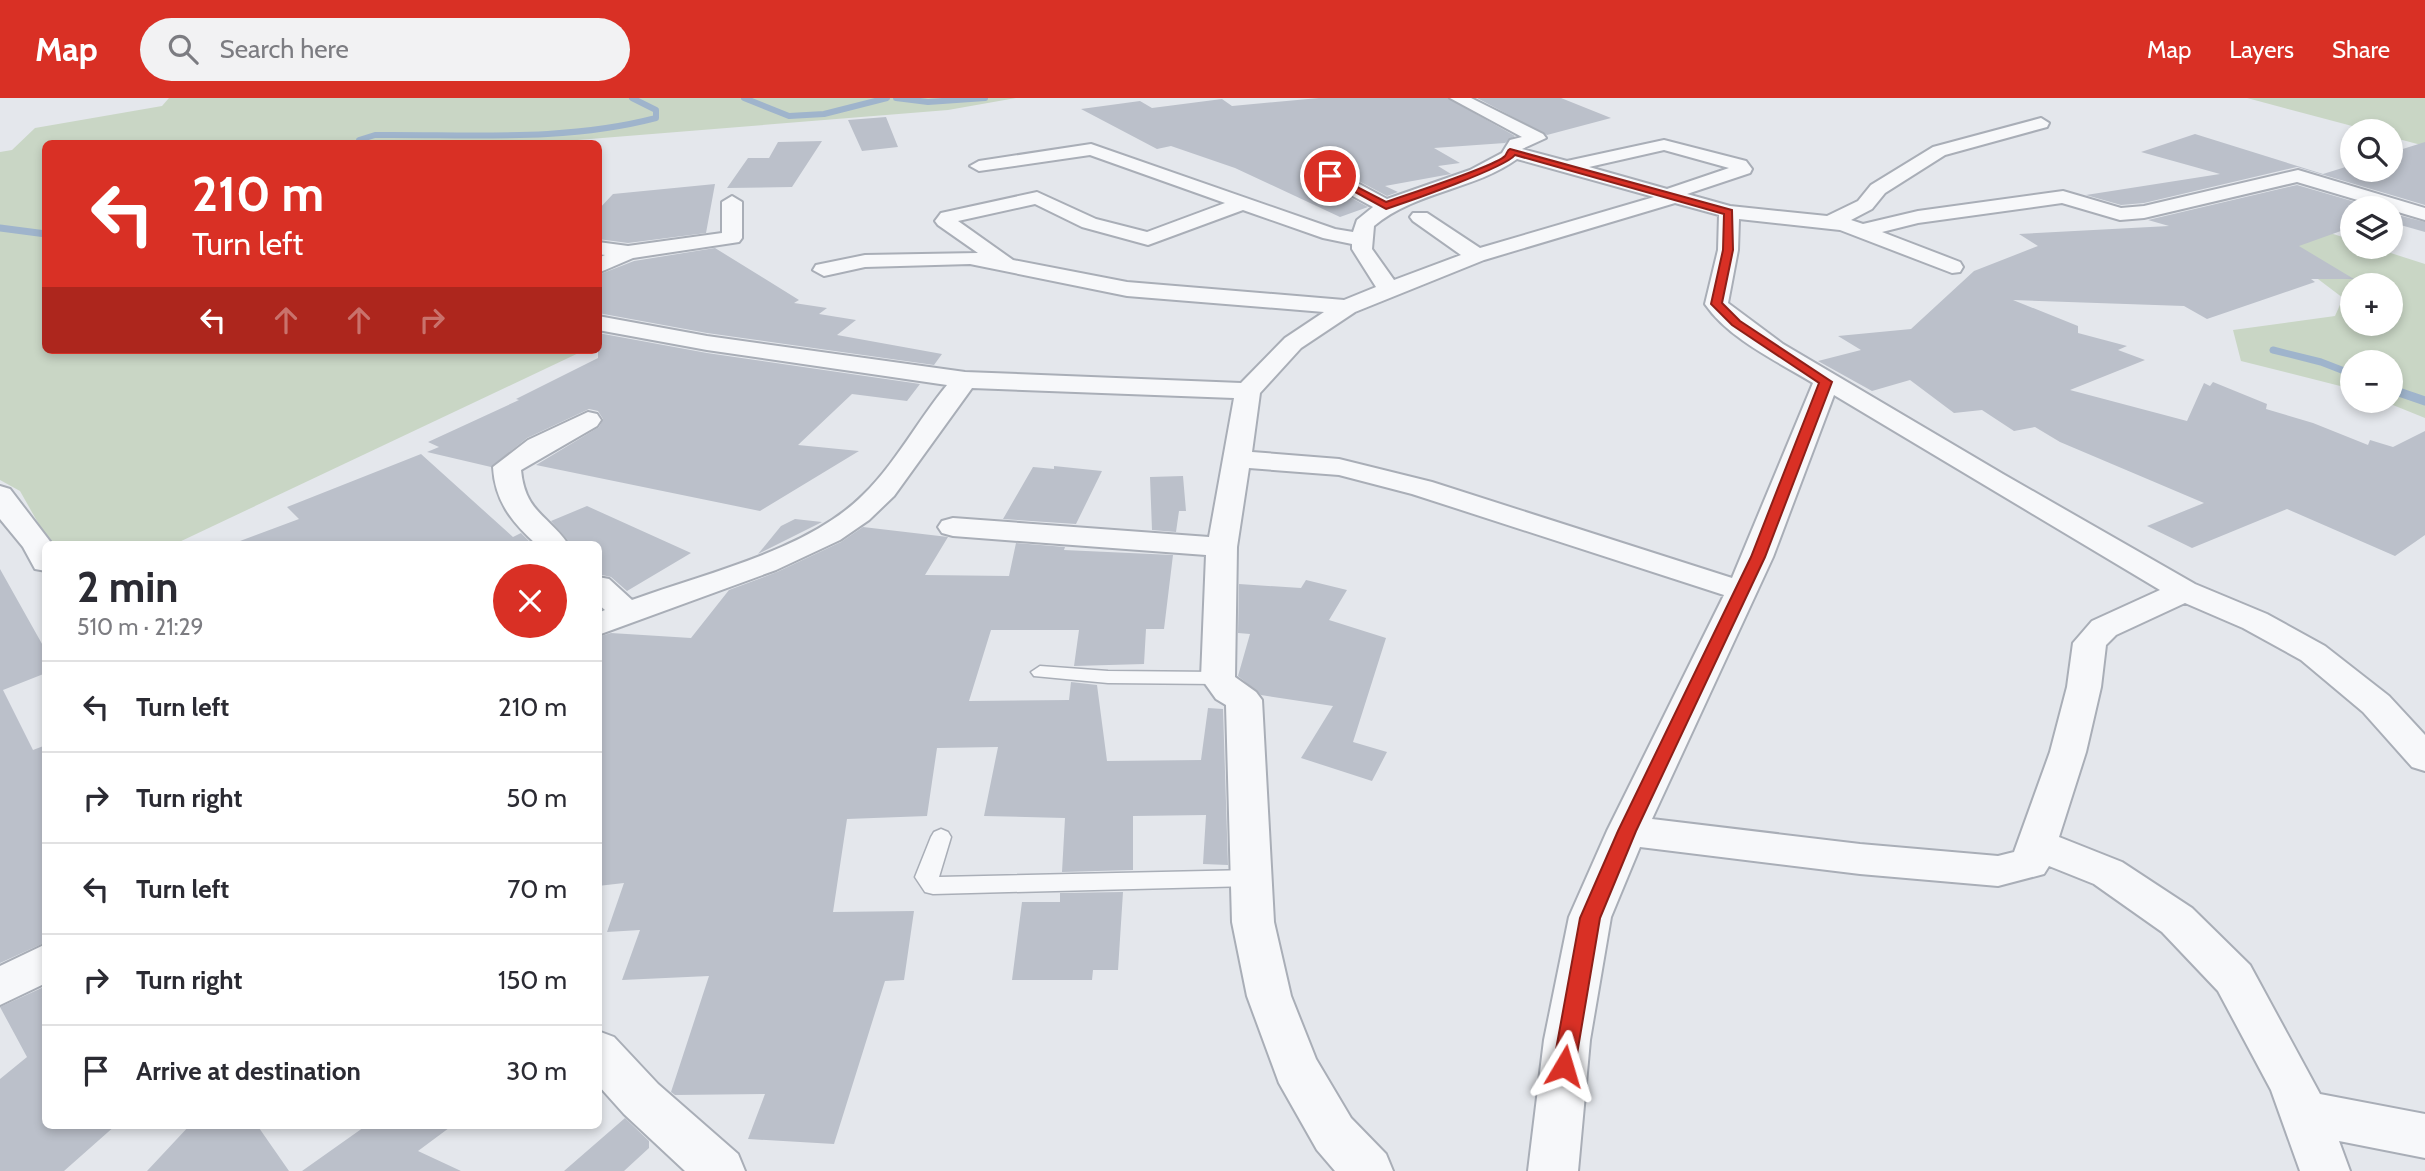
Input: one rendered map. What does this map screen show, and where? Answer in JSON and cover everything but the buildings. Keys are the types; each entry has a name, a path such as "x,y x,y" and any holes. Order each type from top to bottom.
{"street":[{"path":"1389,289 1362,248 1364,224 1386,206 1450,180 1477,174 1510,156 1510,151 1516,145 1537,138 1458,98"},
{"path":"1831,222 1865,205 1878,189 1939,151 2040,123"},
{"path":"1368,1171 1334,1134 1296,1068 1269,996 1253,922 1244,700 1228,691 1218,678 1222,547 1237,445 1248,391 1293,343 1347,307 1476,256 1668,197 1743,169 1740,165 1664,145 1564,167"},
{"path":"1244,203 1148,239 1088,223 1010,183 971,168 1091,149 1244,203 1330,234 1361,240"},
{"path":"1510,151 1729,212 1831,222 1952,267"},
{"path":"1330,176 1386,206"},
{"path":"1861,231 1918,217 2063,197 2120,214 2144,212 2298,176 2425,214"},
{"path":"1007,264 945,221 957,214 1037,198"},
{"path":"602,249 628,252 732,238 732,202"},
{"path":"1729,212 1728,250 1716,304 1736,323 1826,382 2184,591 2255,621 2313,653 2376,704 2425,758"},
{"path":"1420,217 1476,256"},
{"path":"602,265 628,252"},
{"path":"824,270 865,261 970,258 1148,292 1347,307"},
{"path":"602,324 707,343 965,380 1248,391"},
{"path":"602,595 612,618 741,573 820,537 860,513 891,484 914,447 965,380"},
{"path":"1553,1171 1567,1040 1590,918 1627,831 1742,591 1826,382"},
{"path":"550,541 518,512 508,491 507,467 538,446 588,420"},
{"path":"1237,458 1339,467 1422,488 1742,591"},
{"path":"3,506 37,544 42,554"},
{"path":"953,527 1222,547"},
{"path":"1627,831 1860,859 1998,871 2030,863 2068,752 2084,687 2090,643 2104,628 2184,591"},
{"path":"2037,845 2108,873 2177,920 2234,978 2293,1085 2325,1171"},
{"path":"0,987 42,964"},
{"path":"602,1056 641,1100 720,1171"},
{"path":"2303,1112 2425,1136"}],"lane":[{"path":"1040,672 1108,677 1218,678"},
{"path":"941,837 926,877 933,886 1032,880 1131,883 1251,878"}],"green space":[{"path":"169,98 1016,98 948,110 577,140 42,140 42,354 577,354 181,541 48,541 20,491 0,480 0,152 12,150 35,128 162,106"},
{"path":"2247,98 2425,98 2425,146 2403,140 2403,119 2340,119 2340,123"},
{"path":"2327,232 2340,236 2340,259 2403,257 2425,264 2425,418 2403,409 2403,350 2340,350 2340,386 2241,361 2233,330 2335,316 2340,305 2340,336 2403,336 2403,273 2340,273 2340,296 2273,245"}],"waterway":[{"path":"359,140 375,135 552,134 621,126 656,118 656,110 632,98"},
{"path":"744,98 789,116 824,114 887,98"},
{"path":"896,98 928,102 985,98"},
{"path":"0,228 42,233"},
{"path":"2273,350 2340,369"},
{"path":"2403,393 2425,401"}],"route":[{"path":"1330,176 1386,206 1450,180 1477,174 1510,156 1510,151 1729,212 1728,250 1716,304 1736,323 1826,382 1758,557 1627,831 1590,918 1564,1066"}]}
